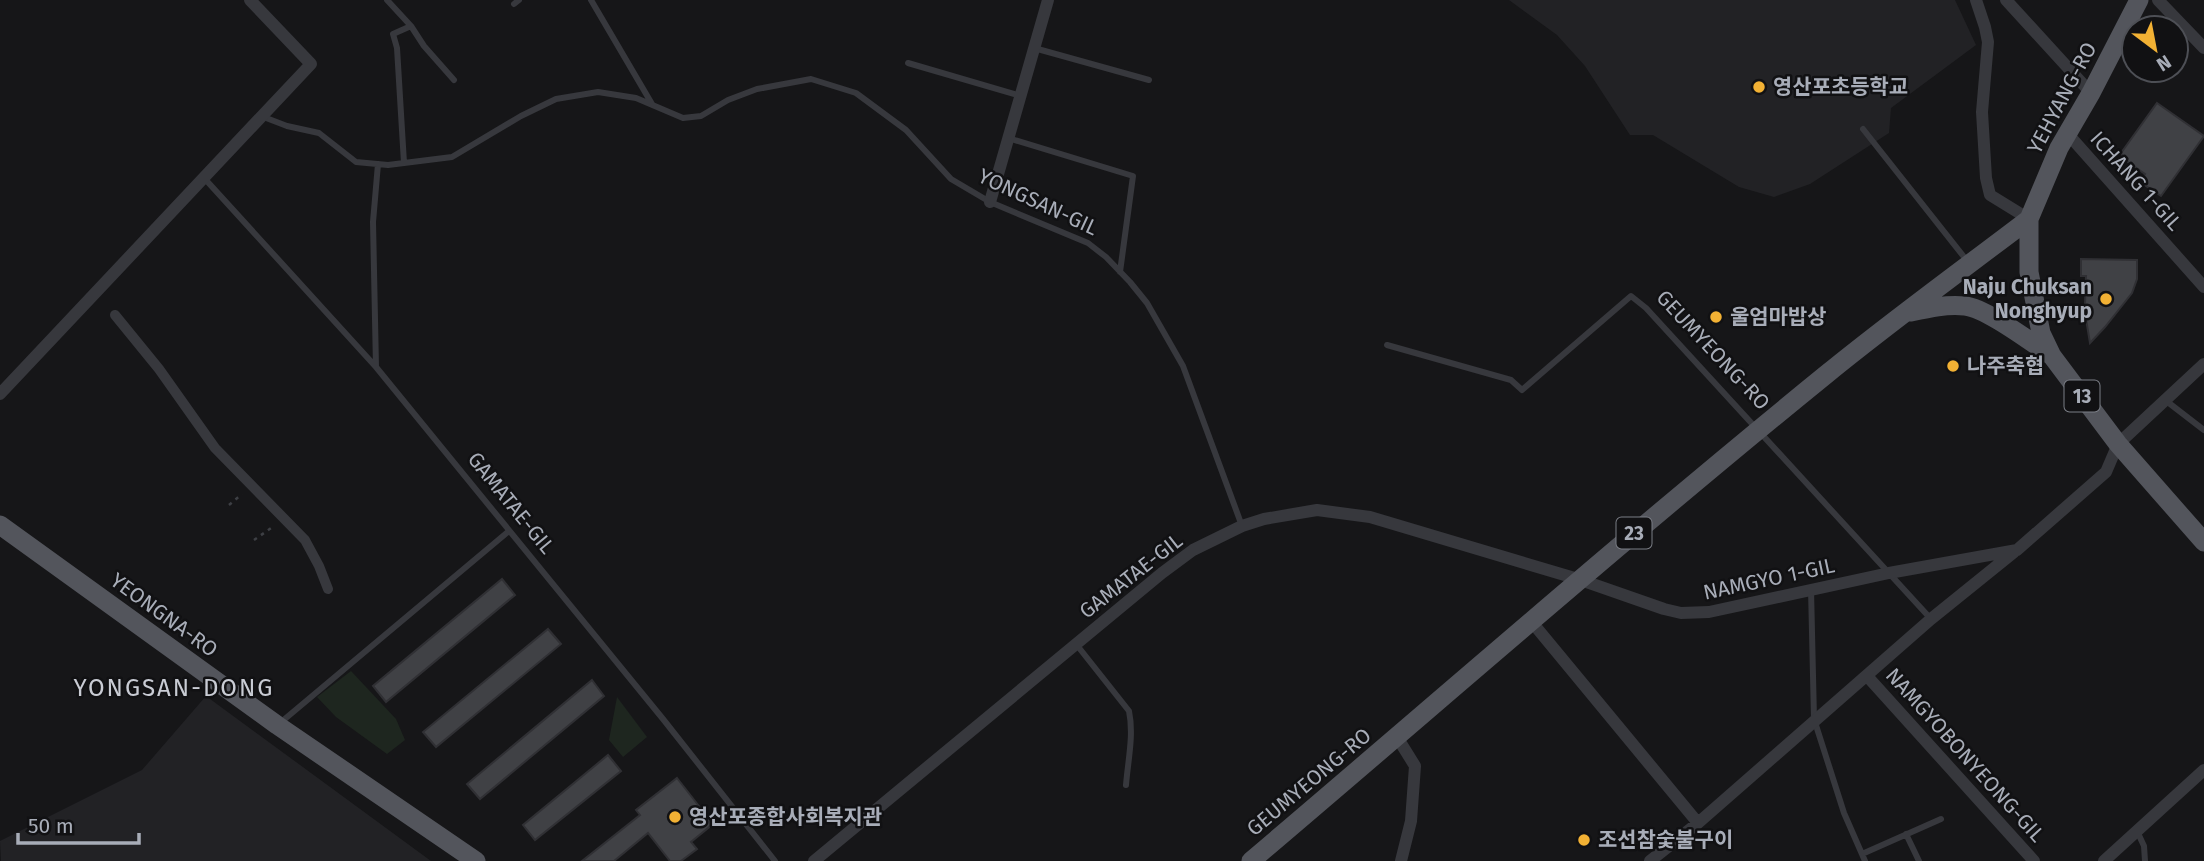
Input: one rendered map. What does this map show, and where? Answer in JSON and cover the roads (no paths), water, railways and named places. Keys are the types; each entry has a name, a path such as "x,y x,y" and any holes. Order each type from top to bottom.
{"main road":[{"name":"YEHYANG-RO","path":"2139,0 2067,133 2029,219 2032,292 2041,333 2053,356 2118,444 2204,542"},
{"name":"GEUMYEONG-RO","path":"1251,861 1578,579 1757,431 2029,219"},
{"path":"1906,313 1943,306 1969,306 2053,356"},
{"name":"YEONGNA-RO","path":"0,525 277,725 476,861"}],"street":[{"path":"0,394 311,64 250,0"},
{"path":"990,202 1048,0"},
{"path":"1976,0 1988,42 1982,111 1986,178 1990,195 2029,219"},
{"path":"2006,0 2091,93"},
{"path":"2158,0 2204,48"},
{"name":"ICHANG 1-GIL","path":"2067,133 2204,287"},
{"path":"115,315 159,369 215,448 305,540 328,589"},
{"path":"1650,861 1698,823 1814,719 2017,550 2106,471 2118,444 2204,364"},
{"name":"GAMATAE-GIL","path":"814,861 1162,573 1193,550 1241,526 1299,511 1339,512 1370,517 1578,579"},
{"name":"NAMGYO 1-GIL","path":"1578,579 1664,609 1690,613 1709,612 1889,573 2017,550"},
{"path":"1531,621 1698,823"},
{"name":"NAMGYOBONYEONG-GIL","path":"1867,676 2034,861"},
{"name":"GEUMYEONG-RO","path":"1397,737 1415,766 1410,821 1401,861"},
{"path":"2105,861 2204,770"}],"lane":[{"path":"592,0 653,106"},
{"path":"389,1 454,80"},
{"path":"404,163 397,48 393,34 411,26"},
{"path":"1034,48 1149,80"},
{"path":"908,64 1020,96"},
{"name":"YONGSAN-GIL","path":"261,116 287,126 319,133 356,162 404,163 452,157 521,116 556,99 598,92 636,98 683,118 701,116 729,100 757,89 811,79 856,93 906,130 951,178 990,202 1087,243 1106,257 1142,296 1183,366 1241,526"},
{"path":"1863,129 1969,264"},
{"path":"1008,138 1133,176 1120,272"},
{"path":"376,367 373,222 378,164"},
{"name":"GAMATAE-GIL","path":"205,179 376,367 775,861"},
{"name":"GEUMYEONG-RO","path":"1387,345 1511,380 1522,390 1631,296 1646,308 1757,431"},
{"path":"2165,400 2204,430"},
{"name":"NAMGYO 1-GIL","path":"1757,431 1931,619"},
{"path":"277,725 509,531"},
{"path":"1811,589 1814,719 1844,813 1866,861"},
{"path":"1076,644 1129,711 1131,741 1126,785"},
{"path":"1861,853 1941,819"},
{"path":"2137,831 2144,846 2146,861"},
{"path":"1906,834 1919,861"}],"place":[{"name":"영산포초등학교","path":"1759,87"},
{"name":"Naju Chuksan Nonghyup","path":"2106,299"},
{"name":"울엄마밥상","path":"1716,317"},
{"name":"나주축협","path":"1953,366"},
{"name":"영산포종합사회복지관","path":"675,817"},
{"name":"조선참숯불구이","path":"1584,840"}],"district":[{"name":"YONGSAN-DONG","path":"174,688"}]}
